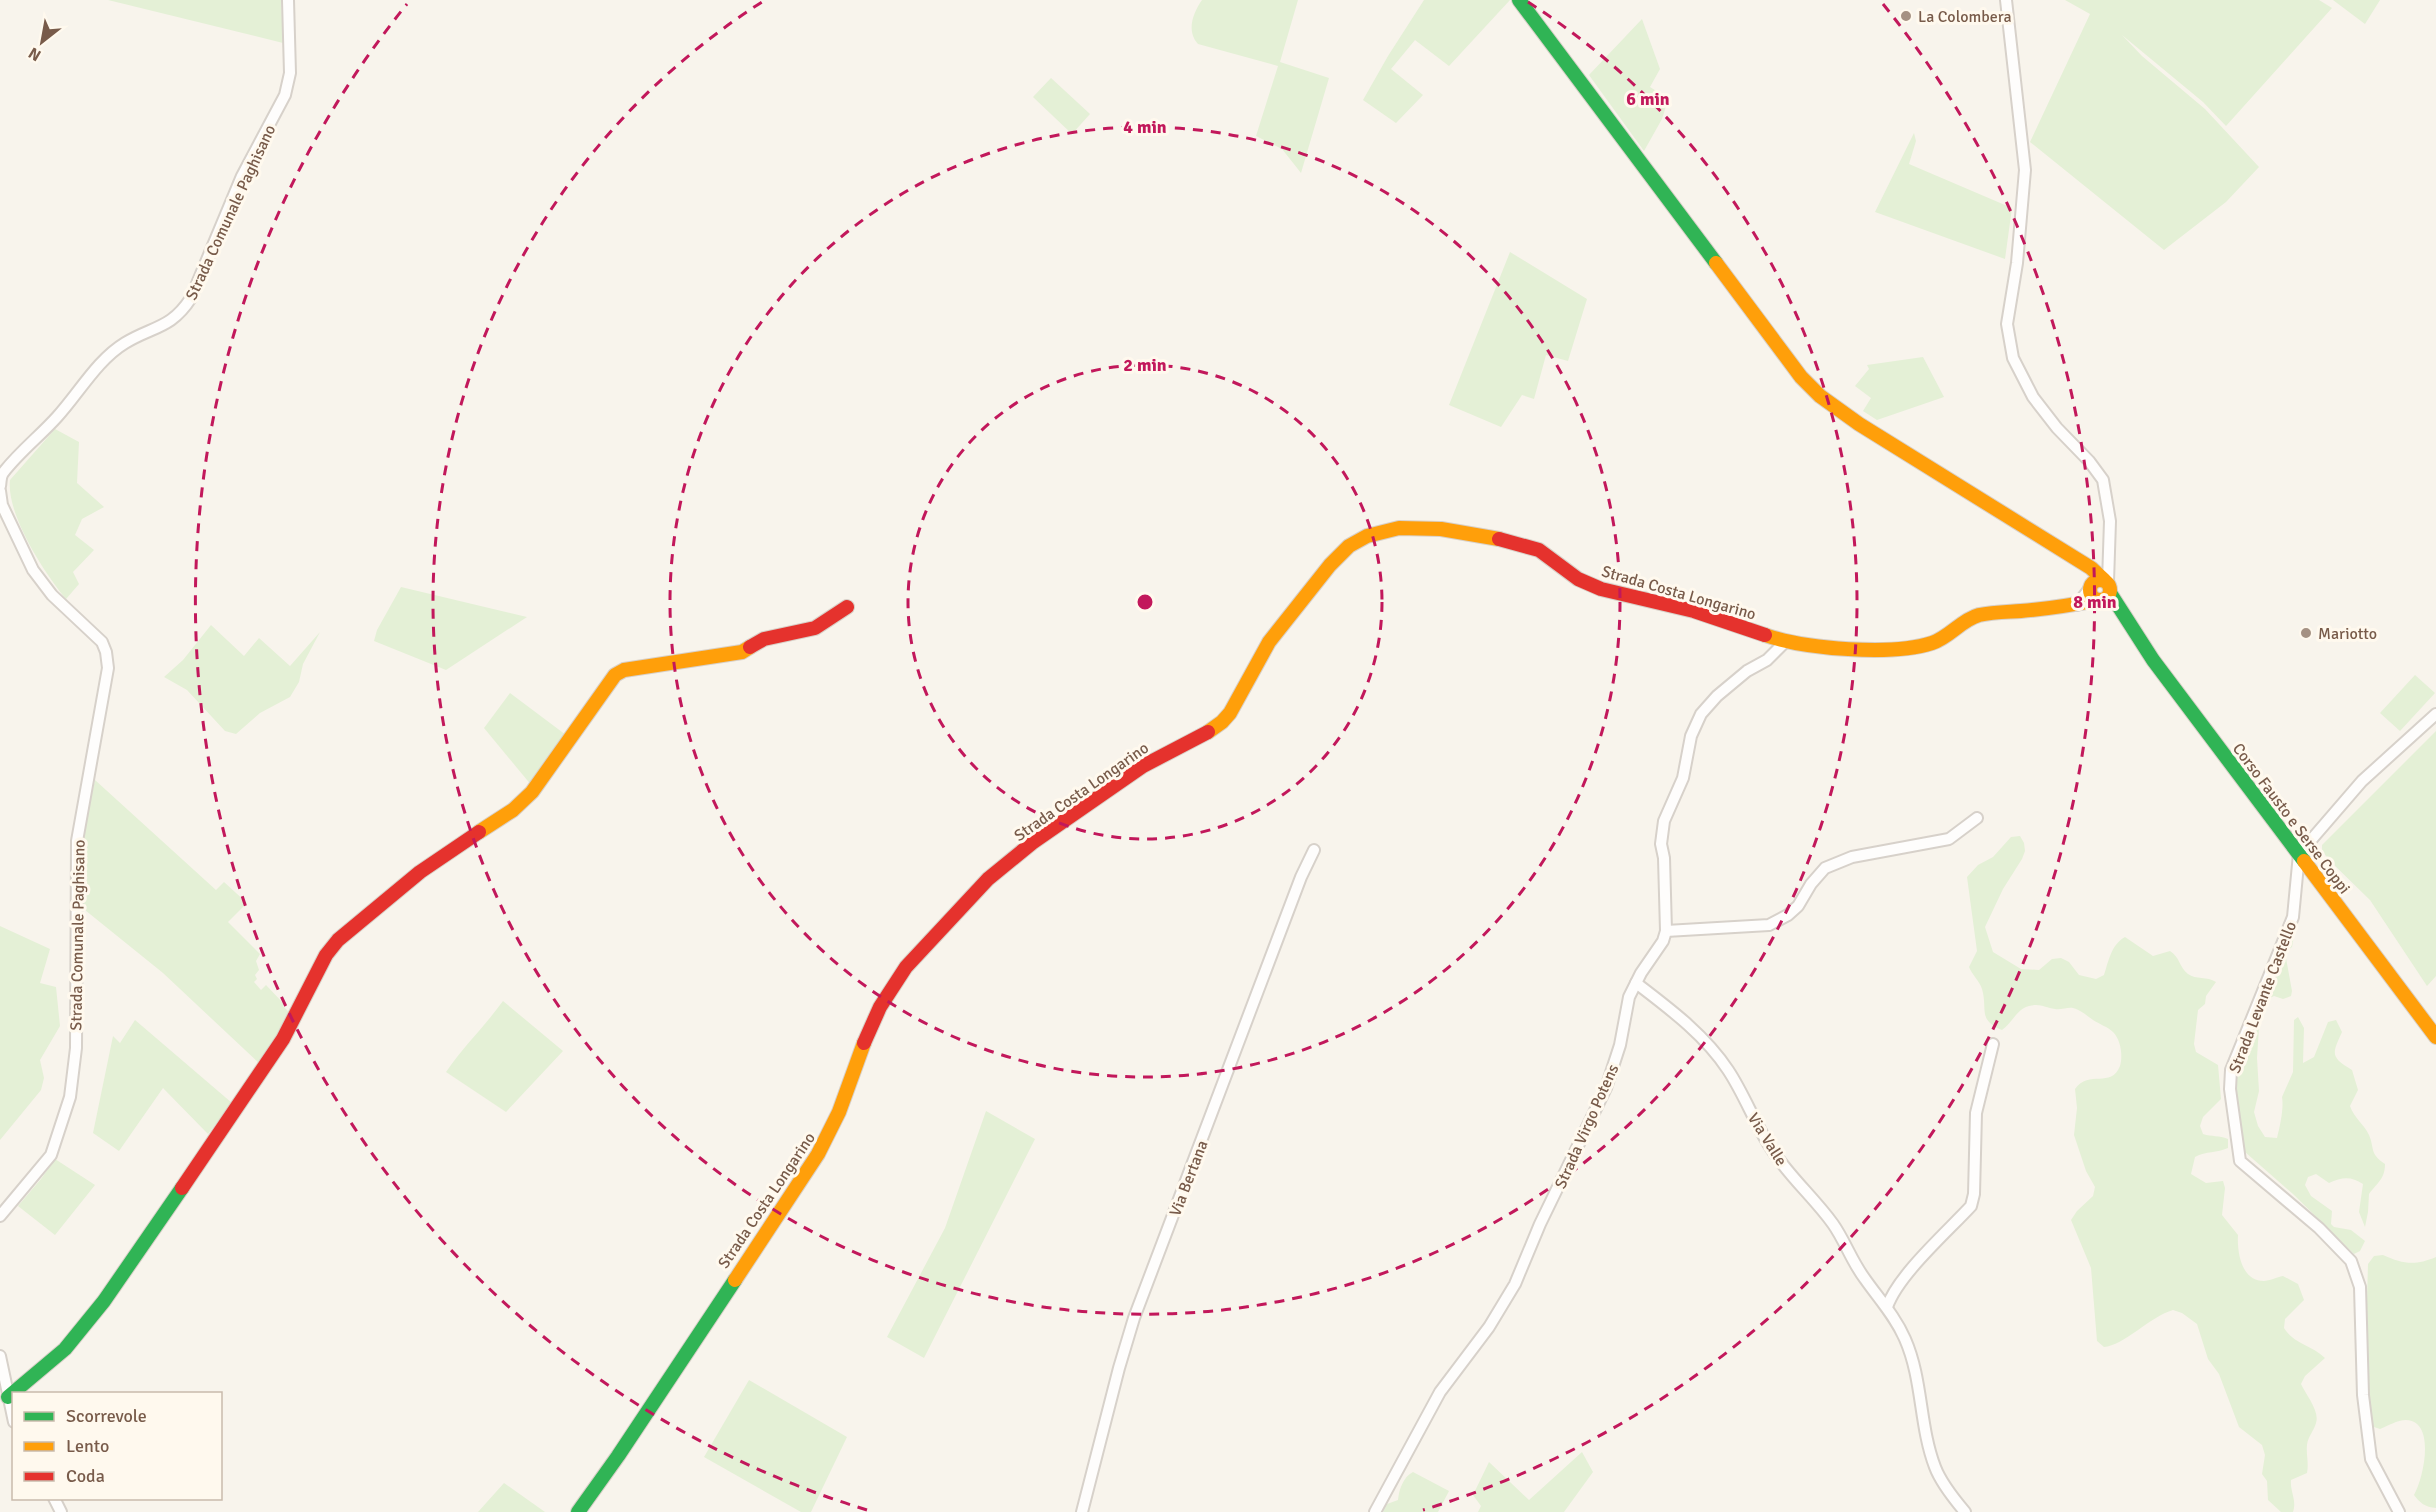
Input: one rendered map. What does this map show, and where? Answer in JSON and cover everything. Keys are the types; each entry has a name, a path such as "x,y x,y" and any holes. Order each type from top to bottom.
{"street":[{"name":"Strada Comunale Paghisano","path":"0,486 1,476 56,418 104,360 125,343 164,326 182,312 191,298 242,176 285,95 290,73 288,0"},
{"path":"1519,0 1802,377 1821,396 1859,424 2091,568 2100,590"},
{"path":"2006,0 2025,170 2017,263 2007,324 2013,358 2034,397 2057,428 2089,461 2103,480 2110,521 2100,590"},
{"name":"Strada Comunale Paghisano","path":"0,491 2,505 33,570 52,595 102,642 108,668 77,841 76,1048 70,1097 51,1155 0,1216"},
{"name":"Strada Costa Longarino","path":"578,1512 618,1456 818,1154 839,1112 863,1045 880,1007 906,967 988,879 1032,843 1143,766 1206,734 1222,722 1230,713 1269,642 1330,565 1348,546 1367,536 1399,528 1441,529 1508,541 1539,550 1578,579 1601,589 1694,610 1785,642 1880,651 1914,648 1935,642 1948,635 1966,620 1980,615 2077,605 2100,590"},
{"name":"Corso Fausto e Serse Coppi","path":"2100,590 2124,617 2153,660 2436,1037"},
{"path":"14,1392 65,1348 104,1301 237,1109 282,1039 326,955 338,940 420,872 513,810 526,798 545,776 553,761 615,675 624,670 742,652 771,637 815,628 847,607"},
{"name":"Strada Virgo Potens","path":"1375,1512 1440,1392 1489,1326 1515,1284 1525,1257 1606,1088 1620,1045 1629,997 1663,941 1666,931 1664,858 1661,844 1664,821 1683,778 1691,735 1701,714 1717,696 1747,671 1767,660 1785,642"},
{"path":"2299,854 2362,781 2436,714"},
{"path":"1666,931 1769,925 1788,915 1798,906 1811,884 1825,868 1852,857 1949,839 1977,818"},
{"name":"Via Bertana","path":"1082,1512 1134,1318 1250,1017 1301,877 1314,850"},
{"name":"Strada Levante Castello","path":"2299,854 2293,917 2231,1070 2230,1089 2240,1161 2319,1228 2351,1261 2360,1287 2363,1395 2371,1459 2399,1512"},
{"name":"Via Valle","path":"1636,983 1697,1032 1728,1070 1774,1153 1792,1176 1815,1199 1847,1246 1863,1277 1887,1307 1905,1338 1918,1374 1927,1442 1935,1469 1952,1497 1965,1512"},
{"path":"1887,1307 1891,1295 1908,1273 1971,1206 1974,1194 1976,1113 1994,1044"},
{"path":"0,1356 12,1414"},
{"path":"8,1397 12,1394"}],"green space":[{"path":"108,0 281,0 283,43"},
{"path":"1202,0 1298,0 1280,62 1329,78 1301,173 1282,149 1256,136 1278,66 1198,44 1192,33 1192,22"},
{"path":"1424,0 1510,0 1449,66 1415,40 1391,69 1423,95 1396,123 1363,100"},
{"path":"2065,0 2319,0 2332,8 2226,126 2203,102 2122,35 2142,56 2205,109 2259,167 2226,202 2164,250 2030,142 2090,14"},
{"path":"2333,0 2380,0 2365,24"},
{"path":"1642,19 1660,69 1650,87 1661,94 1667,103 1662,119 1644,151 1589,75"},
{"path":"1051,78 1090,114 1072,134 1033,97"},
{"path":"1914,133 1916,141 1909,164 2012,208 2005,259 1875,212"},
{"path":"1510,252 1587,299 1568,361 1546,355 1534,399 1522,395 1501,427 1449,405"},
{"path":"1923,357 1944,397 1877,420 1863,411 1871,398 1855,386 1869,369 1867,365"},
{"path":"55,429 79,442 77,483 104,507 82,519 75,535 94,550 73,572 79,584 66,599 29,543 20,526 10,494 10,480"},
{"path":"401,587 527,617 446,670 374,641 377,630"},
{"path":"211,625 244,656 259,638 290,666 320,632 303,664 299,682 290,697 260,713 236,734 225,731 187,690 164,677 183,660"},
{"path":"2415,675 2435,693 2400,731 2380,713"},
{"path":"510,693 566,735 532,786 484,728"},
{"path":"2436,731 2436,976 2427,986 2370,900 2328,859 2322,850 2322,845"},
{"path":"95,780 216,890 224,882 247,903 228,922 260,954 256,961 259,970 254,982 261,990 266,985 289,1012 261,1065 163,973 80,906 82,841"},
{"path":"2020,836 2025,851 2022,859 2003,889 1985,927 1993,952 2021,969 2039,970 2052,959 2061,958 2069,962 2079,975 2096,979 2104,975 2109,958 2120,940 2125,937 2153,956 2170,951 2188,974 2216,982 2206,996 2205,1004 2198,1010 2194,1044 2196,1052 2218,1065 2221,1099 2203,1117 2200,1126 2203,1134 2228,1139 2228,1148 2195,1157 2191,1174 2206,1183 2223,1181 2225,1188 2222,1215 2238,1235 2238,1249 2245,1271 2256,1280 2266,1281 2283,1276 2298,1284 2304,1300 2285,1319 2284,1328 2293,1338 2325,1358 2305,1376 2301,1384 2317,1418 2307,1445 2307,1473 2291,1480 2293,1512 2281,1512 2268,1500 2267,1481 2262,1474 2265,1455 2262,1445 2239,1427 2219,1374 2208,1359 2197,1324 2182,1313 2173,1310 2164,1313 2120,1342 2104,1347 2097,1341 2091,1268 2071,1220 2093,1196 2095,1187 2086,1171 2074,1135 2077,1108 2075,1089 2087,1080 2105,1078 2116,1073 2121,1062 2120,1044 2111,1030 2073,1008 2057,1009 2033,1005 2021,1010 2002,1030 1994,1026 1986,1018 1982,989 1969,967 1977,951 1967,877 1978,865 1993,857 2011,837"},
{"path":"0,926 50,949 40,983 56,987 60,1026 40,1060 44,1078 41,1090 0,1140"},
{"path":"2290,935 2294,936 2292,947 2288,950 2286,958 2291,996 2283,999 2274,996 2270,998 2259,1027 2257,1058 2259,1091 2254,1112 2258,1126 2265,1137 2277,1138 2282,1112 2282,1097 2293,1072 2294,1020 2298,1017 2304,1028 2303,1063 2314,1057 2328,1022 2336,1020 2342,1032 2335,1054 2340,1062 2352,1070 2358,1090 2350,1106 2369,1135 2374,1154 2385,1164 2385,1169 2369,1194 2365,1227 2359,1212 2363,1184 2346,1178 2329,1183 2316,1174 2308,1177 2305,1185 2311,1196 2332,1211 2331,1224 2334,1227 2351,1230 2365,1241 2360,1251 2354,1254 2293,1194 2245,1152 2235,1087 2237,1070"},
{"path":"503,1001 563,1051 506,1112 446,1072"},
{"path":"135,1020 232,1103 208,1134 163,1088 119,1151 93,1133 113,1036 120,1043"},
{"path":"986,1111 1035,1139 924,1358 887,1337 945,1228"},
{"path":"55,1159 95,1185 55,1235 18,1206"},
{"path":"2383,1255 2409,1263 2422,1262 2436,1257 2436,1508 2423,1504 2414,1495 2424,1464 2424,1439 2421,1430 2415,1423 2406,1420 2380,1429 2371,1426 2366,1334 2368,1264 2374,1256"},
{"path":"749,1380 847,1437 811,1512 801,1512 704,1457"},
{"path":"1582,1452 1593,1472 1564,1512 1478,1512 1481,1506 1473,1495 1489,1462 1529,1500"},
{"path":"1413,1472 1449,1491 1438,1512 1383,1512 1387,1504 1398,1500 1402,1484"},
{"path":"504,1483 545,1512 478,1512"}],"traffic: fast":[{"path":"1519,0 1716,263"},
{"path":"2110,593 2153,660 2304,861"},
{"path":"14,1392 65,1349 104,1301 182,1188"},
{"path":"578,1512 735,1280"},
{"path":"8,1397 12,1394"}],"traffic: slow":[{"path":"1716,263 1801,377 1820,396 1859,424 2091,568 2104,580"},
{"path":"1208,732 1230,713 1269,642 1330,565 1349,546 1367,536 1399,528 1441,529 1499,539"},
{"path":"2096,580 2104,580 2110,586 2110,590 2110,594 2104,600 2096,600 2090,594 2090,586 2096,580"},
{"path":"1765,635 1802,644 1849,649 1915,647 1932,643 1979,615 2050,608 2098,600"},
{"path":"479,832 513,810 532,792 615,675 624,670 742,652 750,647"},
{"path":"2304,861 2436,1037"},
{"path":"735,1280 818,1154 839,1112 864,1043"}],"traffic: jam":[{"path":"1499,539 1539,550 1578,579 1601,589 1694,611 1765,635"},
{"path":"750,647 764,639 815,628 847,607"},
{"path":"864,1043 880,1007 906,967 988,879 1032,843 1143,766 1208,732"},
{"path":"182,1188 283,1039 326,955 338,940 420,872 479,832"}],"place":[{"name":"La Colombera","path":"1906,16"},
{"name":"Mariotto","path":"2306,633"}]}
